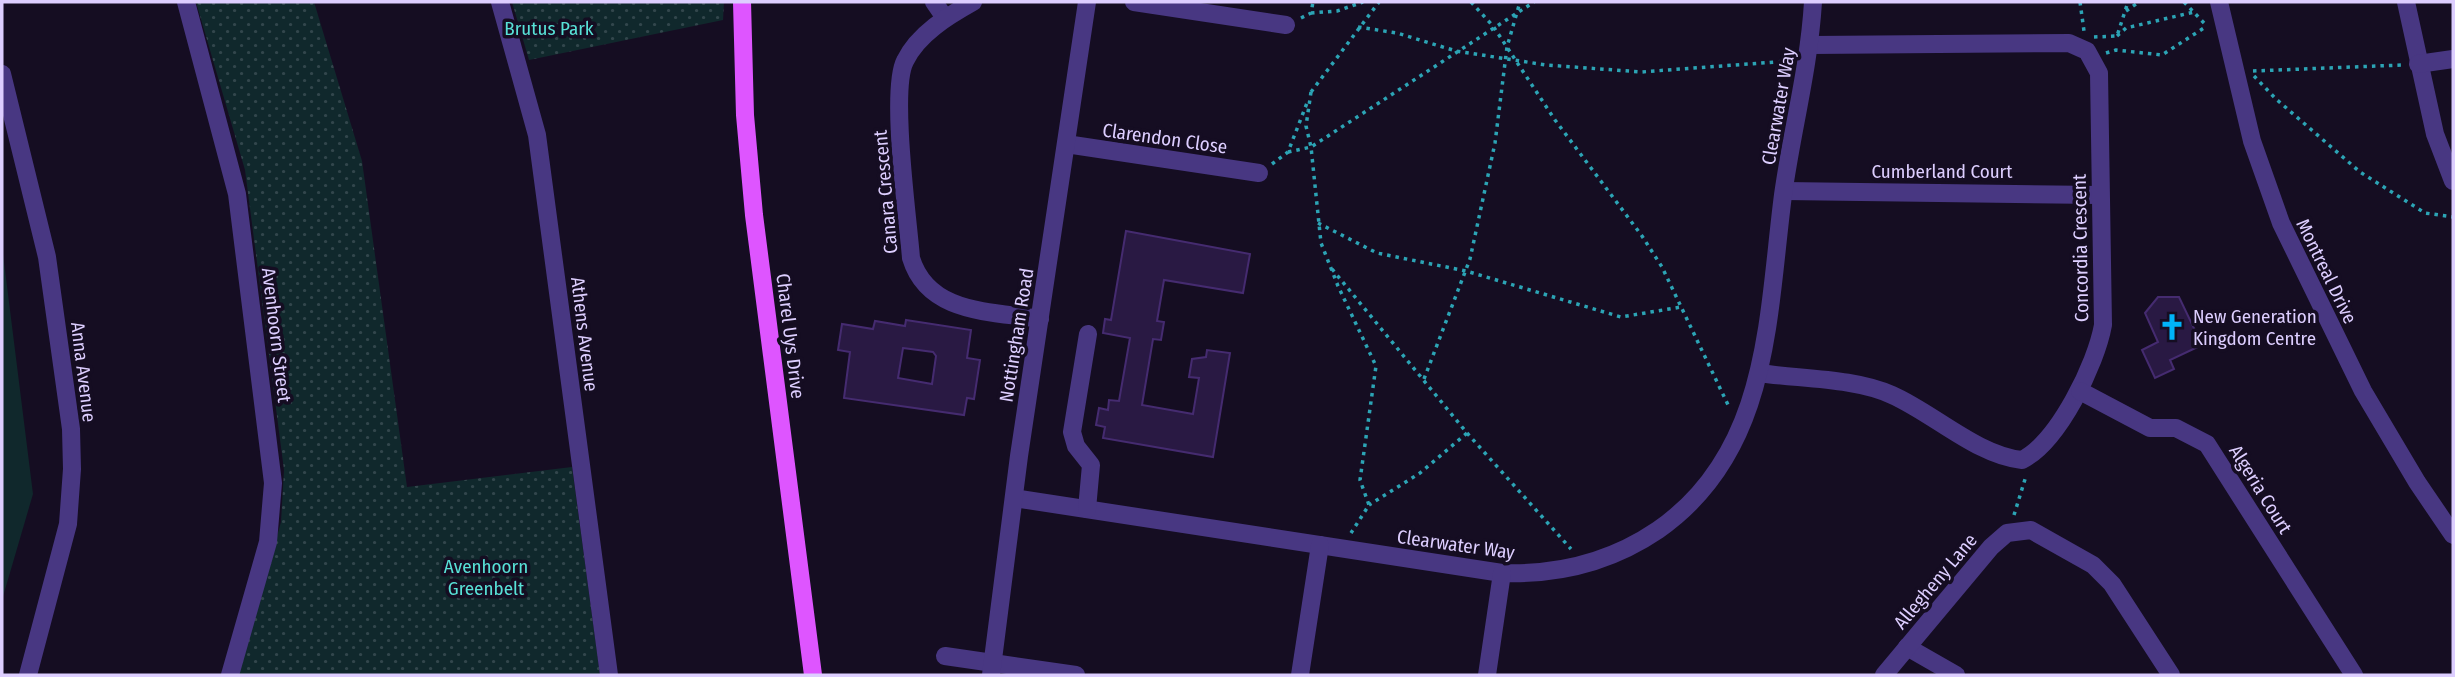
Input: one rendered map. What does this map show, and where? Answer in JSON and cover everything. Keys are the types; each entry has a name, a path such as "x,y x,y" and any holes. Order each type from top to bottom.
{"main road":[{"name":"Charel Uys Drive","path":"742,2 745,115 754,215 813,675"}],"street":[{"name":"Avenhoorn Street","path":"186,2 237,194 273,483 268,542 230,675"},
{"name":"Athens Avenue","path":"500,2 537,135 609,675"},
{"path":"934,2 945,18"},
{"name":"Canara Crescent","path":"973,2 945,18 909,52 900,81 910,245 914,270 928,290 947,302 1040,319"},
{"name":"Nottingham Road","path":"992,669 1014,498 1087,2"},
{"path":"1134,2 1286,24"},
{"name":"Clearwater Way","path":"1014,498 1502,573 1545,572 1577,566 1633,545 1681,514 1720,470 1741,431 1759,373 1784,191 1809,53 1813,2"},
{"name":"Montreal Drive","path":"2219,2 2216,26 2242,69 2263,177 2298,260 2390,439 2453,534"},
{"path":"2406,2 2435,134 2453,181"},
{"path":"1809,53 2069,43 2080,46 2093,57"},
{"name":"Concordia Crescent","path":"2022,460 2041,445 2080,391 2098,351 2103,325 2099,73 2093,57"},
{"path":"2418,64 2453,59"},
{"name":"Anna Avenue","path":"2,74 47,257 71,429 72,469 68,524 28,675"},
{"name":"Clarendon Close","path":"1066,144 1259,173"},
{"name":"Cumberland Court","path":"1784,191 2099,195"},
{"path":"1087,509 1091,465 1076,446 1072,432 1088,334"},
{"path":"1759,373 1880,390 1907,402 1986,448 2022,460"},
{"name":"Algeria Court","path":"2080,391 2150,428 2176,428 2207,444 2354,675"},
{"path":"2014,531 2039,533 2098,569 2112,584 2171,675"},
{"name":"Allegheny Lane","path":"1884,675 1992,547 2014,531"},
{"path":"1300,675 1320,545"},
{"path":"1487,675 1502,573"},
{"path":"1907,647 1956,675"},
{"path":"945,656 992,669 1076,675"}],"path":[{"path":"1311,13 1313,2"},
{"path":"1286,24 1311,13 1337,11 1363,2"},
{"path":"1288,152 1311,92 1379,2"},
{"path":"1471,2 1493,26 1555,120 1642,236 1681,307 1741,431"},
{"path":"1424,379 1466,271 1495,143 1507,47 1520,2"},
{"path":"1259,173 1288,152 1311,147 1493,26 1534,2"},
{"path":"2080,2 2085,37 2117,36 2126,28 2194,12"},
{"path":"2117,36 2128,2"},
{"path":"2124,13 2139,2"},
{"path":"2093,57 2116,50 2162,55 2216,26 2184,2"},
{"path":"1358,27 1397,33 1456,51 1516,61 1641,72 1809,53"},
{"path":"2242,69 2418,64"},
{"path":"2242,69 2360,172 2425,213 2453,217"},
{"path":"1311,92 1306,126 1311,147 1321,243 1376,366 1360,480 1369,505"},
{"path":"1318,223 1377,253 1466,271 1621,317 1681,307"},
{"path":"1330,266 1467,433 1577,556 1577,566"},
{"path":"1341,548 1369,505 1420,473 1467,433"},
{"path":"2014,531 2014,512 2026,478 2022,460"}],"green space":[{"name":"Avenhoorn Greenbelt","path":"196,2 314,2 362,161 407,487 572,467 600,675 238,675 281,522 284,470 245,170"},
{"name":"Brutus Park","path":"512,2 724,2 723,20 529,60"},
{"path":"2,246 33,494 2,600"}],"building":[{"path":"1126,231 1250,254 1243,293 1164,280 1157,321 1164,322 1161,340 1153,339 1142,405 1193,414 1199,378 1189,377 1192,359 1206,357 1207,350 1230,353 1213,457 1103,438 1105,427 1096,425 1099,408 1108,410 1109,400 1119,401 1130,338 1103,333 1105,319 1111,320"},
{"name":"New Generation Kingdom Centre","path":"2158,297 2179,297 2202,345 2170,360 2174,369 2155,378 2142,350 2158,342 2145,313"},
{"path":"906,320 971,330 967,358 980,360 974,399 967,398 964,415 844,398 850,352 838,350 842,324 873,329 875,321 905,326","holes":["903,348 933,352 936,356 932,384 898,378"]}],"place":[{"name":"New Generation Kingdom Centre","path":"2172,327"}]}
